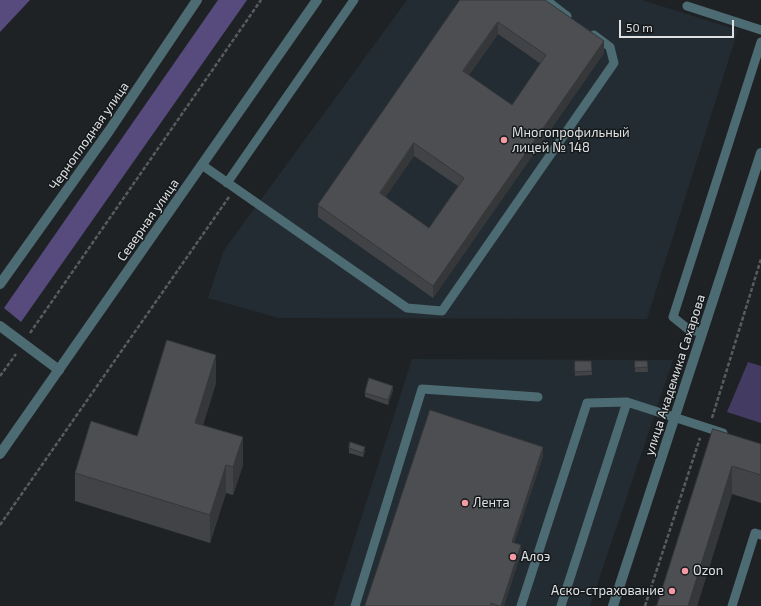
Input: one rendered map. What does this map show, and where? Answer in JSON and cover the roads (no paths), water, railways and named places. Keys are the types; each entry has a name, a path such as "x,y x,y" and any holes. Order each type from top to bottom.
{"street":[{"name":"Черноплодная улица","path":"0,284 109,131 197,0"},
{"name":"Северная улица","path":"0,454 317,0"},
{"name":"улица Академика Сахарова","path":"613,606 761,152"},
{"path":"0,326 59,370"}],"lane":[{"path":"227,183 354,0"},
{"path":"202,165 407,308 442,311 614,63 610,48 546,0"},
{"path":"687,6 761,30"},
{"path":"702,333 688,329 673,318 761,42"},
{"path":"355,606 422,389 538,396"},
{"path":"561,606 627,402"},
{"path":"521,606 587,403 627,402 731,435"},
{"path":"732,606 755,533 761,535"}],"place":[{"name":"Многопрофильный лицей № 148","path":"504,140"},
{"name":"Лента","path":"465,503"},
{"name":"Алоэ","path":"513,557"},
{"name":"Ozon","path":"685,571"},
{"name":"Аско-страхование","path":"672,591"}]}
